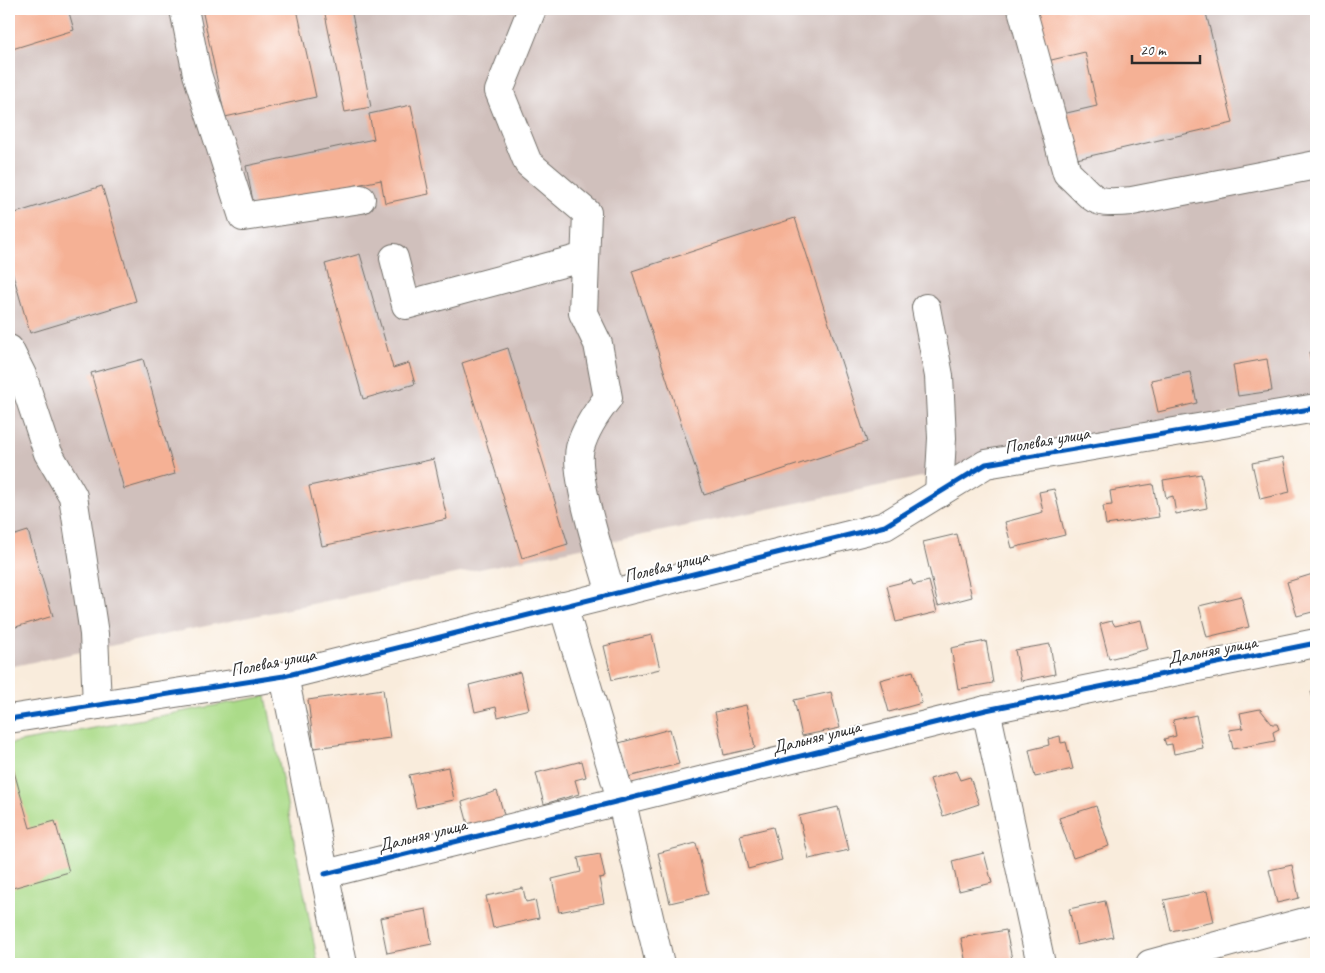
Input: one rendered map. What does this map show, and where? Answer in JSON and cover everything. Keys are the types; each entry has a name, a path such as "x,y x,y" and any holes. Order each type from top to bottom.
{"street":[{"path":"184,9 197,74 243,217 360,199"},
{"path":"532,9 499,91 528,163 587,213 583,313 598,344 608,398 594,416 579,450 581,485 611,594"},
{"path":"1022,9 1067,173 1084,188 1090,198 1105,204 1132,201 1316,165"},
{"path":"394,258 406,305 585,257"},
{"path":"926,308 939,376 942,438 939,493"},
{"path":"9,349 22,376 48,453 73,496 94,634 97,705"},
{"name":"Полевая улица","path":"9,719 284,676 885,526 986,464 1316,408"},
{"path":"563,606 621,799 660,964"},
{"name":"Дальняя улица","path":"325,874 621,799 986,710 1316,643"},
{"path":"284,676 343,964"},
{"path":"986,710 1041,964"},
{"path":"1150,964 1316,919"}],"shaded area":[{"path":"9,9 1316,9 1316,395 9,667"}],"green space":[{"path":"266,696 318,964 9,964 9,744"}],"building":[{"path":"9,9 68,9 74,30 9,50"},
{"path":"202,9 297,9 316,97 225,117"},
{"path":"324,9 351,9 371,107 345,112"},
{"path":"1031,9 1205,9 1233,123 1068,161 1058,115 1097,106 1085,52 1043,62"},
{"path":"411,105 429,194 385,203 381,180 254,206 246,166 374,139 369,114"},
{"path":"102,186 136,301 30,333 9,261 9,215"},
{"path":"795,218 867,442 704,495 632,271"},
{"path":"360,254 393,368 409,363 415,384 363,399 325,264"},
{"path":"508,348 568,544 522,558 462,363"},
{"path":"1316,351 1316,384 1315,384 1309,352"},
{"path":"143,359 175,474 124,489 91,373"},
{"path":"1267,359 1272,391 1238,396 1233,365"},
{"path":"1190,372 1197,403 1158,412 1151,380"},
{"path":"1283,457 1290,492 1260,499 1252,463"},
{"path":"434,459 447,519 322,546 309,486"},
{"path":"1201,474 1207,508 1176,514 1173,496 1166,498 1163,480"},
{"path":"1153,484 1159,517 1106,525 1103,506 1112,505 1110,491"},
{"path":"1054,489 1065,535 1012,548 1005,522 1043,512 1039,492"},
{"path":"28,531 53,616 9,629 9,537"},
{"path":"957,534 972,597 938,606 923,542"},
{"path":"1316,573 1316,611 1297,616 1287,582"},
{"path":"911,580 913,585 929,581 937,612 896,622 887,586"},
{"path":"1241,596 1249,627 1207,637 1199,606"},
{"path":"1141,620 1148,649 1109,659 1100,624 1112,621 1115,626"},
{"path":"652,635 660,669 612,680 604,646"},
{"path":"986,641 993,683 958,689 951,648"},
{"path":"1050,644 1055,674 1021,681 1015,650"},
{"path":"913,671 922,703 889,712 880,680"},
{"path":"520,672 529,709 498,717 496,707 475,712 469,685"},
{"path":"383,689 390,738 314,748 308,700"},
{"path":"1316,691 1316,710 1311,692"},
{"path":"831,692 840,728 802,736 794,700"},
{"path":"746,705 755,748 724,755 715,712"},
{"path":"1260,709 1272,724 1277,724 1279,729 1273,732 1275,741 1233,749 1229,730 1243,728 1240,713"},
{"path":"1196,715 1203,748 1174,754 1172,744 1166,745 1164,739 1176,736 1173,720"},
{"path":"670,729 679,764 628,777 619,743"},
{"path":"1060,736 1061,743 1066,742 1073,769 1035,777 1029,750 1049,745 1048,739"},
{"path":"9,754 30,828 55,821 69,872 9,889"},
{"path":"582,761 586,777 575,780 579,794 544,804 536,773"},
{"path":"448,767 454,800 416,808 409,775"},
{"path":"956,771 960,780 970,777 979,804 943,816 930,779"},
{"path":"497,791 506,821 470,832 462,802"},
{"path":"1096,806 1109,846 1073,858 1059,818"},
{"path":"838,807 849,850 809,859 799,816"},
{"path":"773,827 782,860 748,869 740,835"},
{"path":"696,843 708,894 670,903 658,853"},
{"path":"984,853 992,883 959,891 952,861"},
{"path":"600,854 605,877 599,878 604,903 559,912 552,879 581,872 578,858"},
{"path":"1292,865 1299,898 1277,903 1269,870"},
{"path":"523,888 526,902 535,900 539,918 493,928 486,896"},
{"path":"1207,891 1214,922 1171,931 1164,900"},
{"path":"1105,901 1113,937 1077,945 1069,909"},
{"path":"426,909 432,944 387,953 380,918"},
{"path":"1006,930 1013,964 966,964 961,938"}],"cycle path":[{"path":"9,719 284,676 885,526 986,464 1316,408"},
{"path":"325,874 986,710 1316,643"}]}
